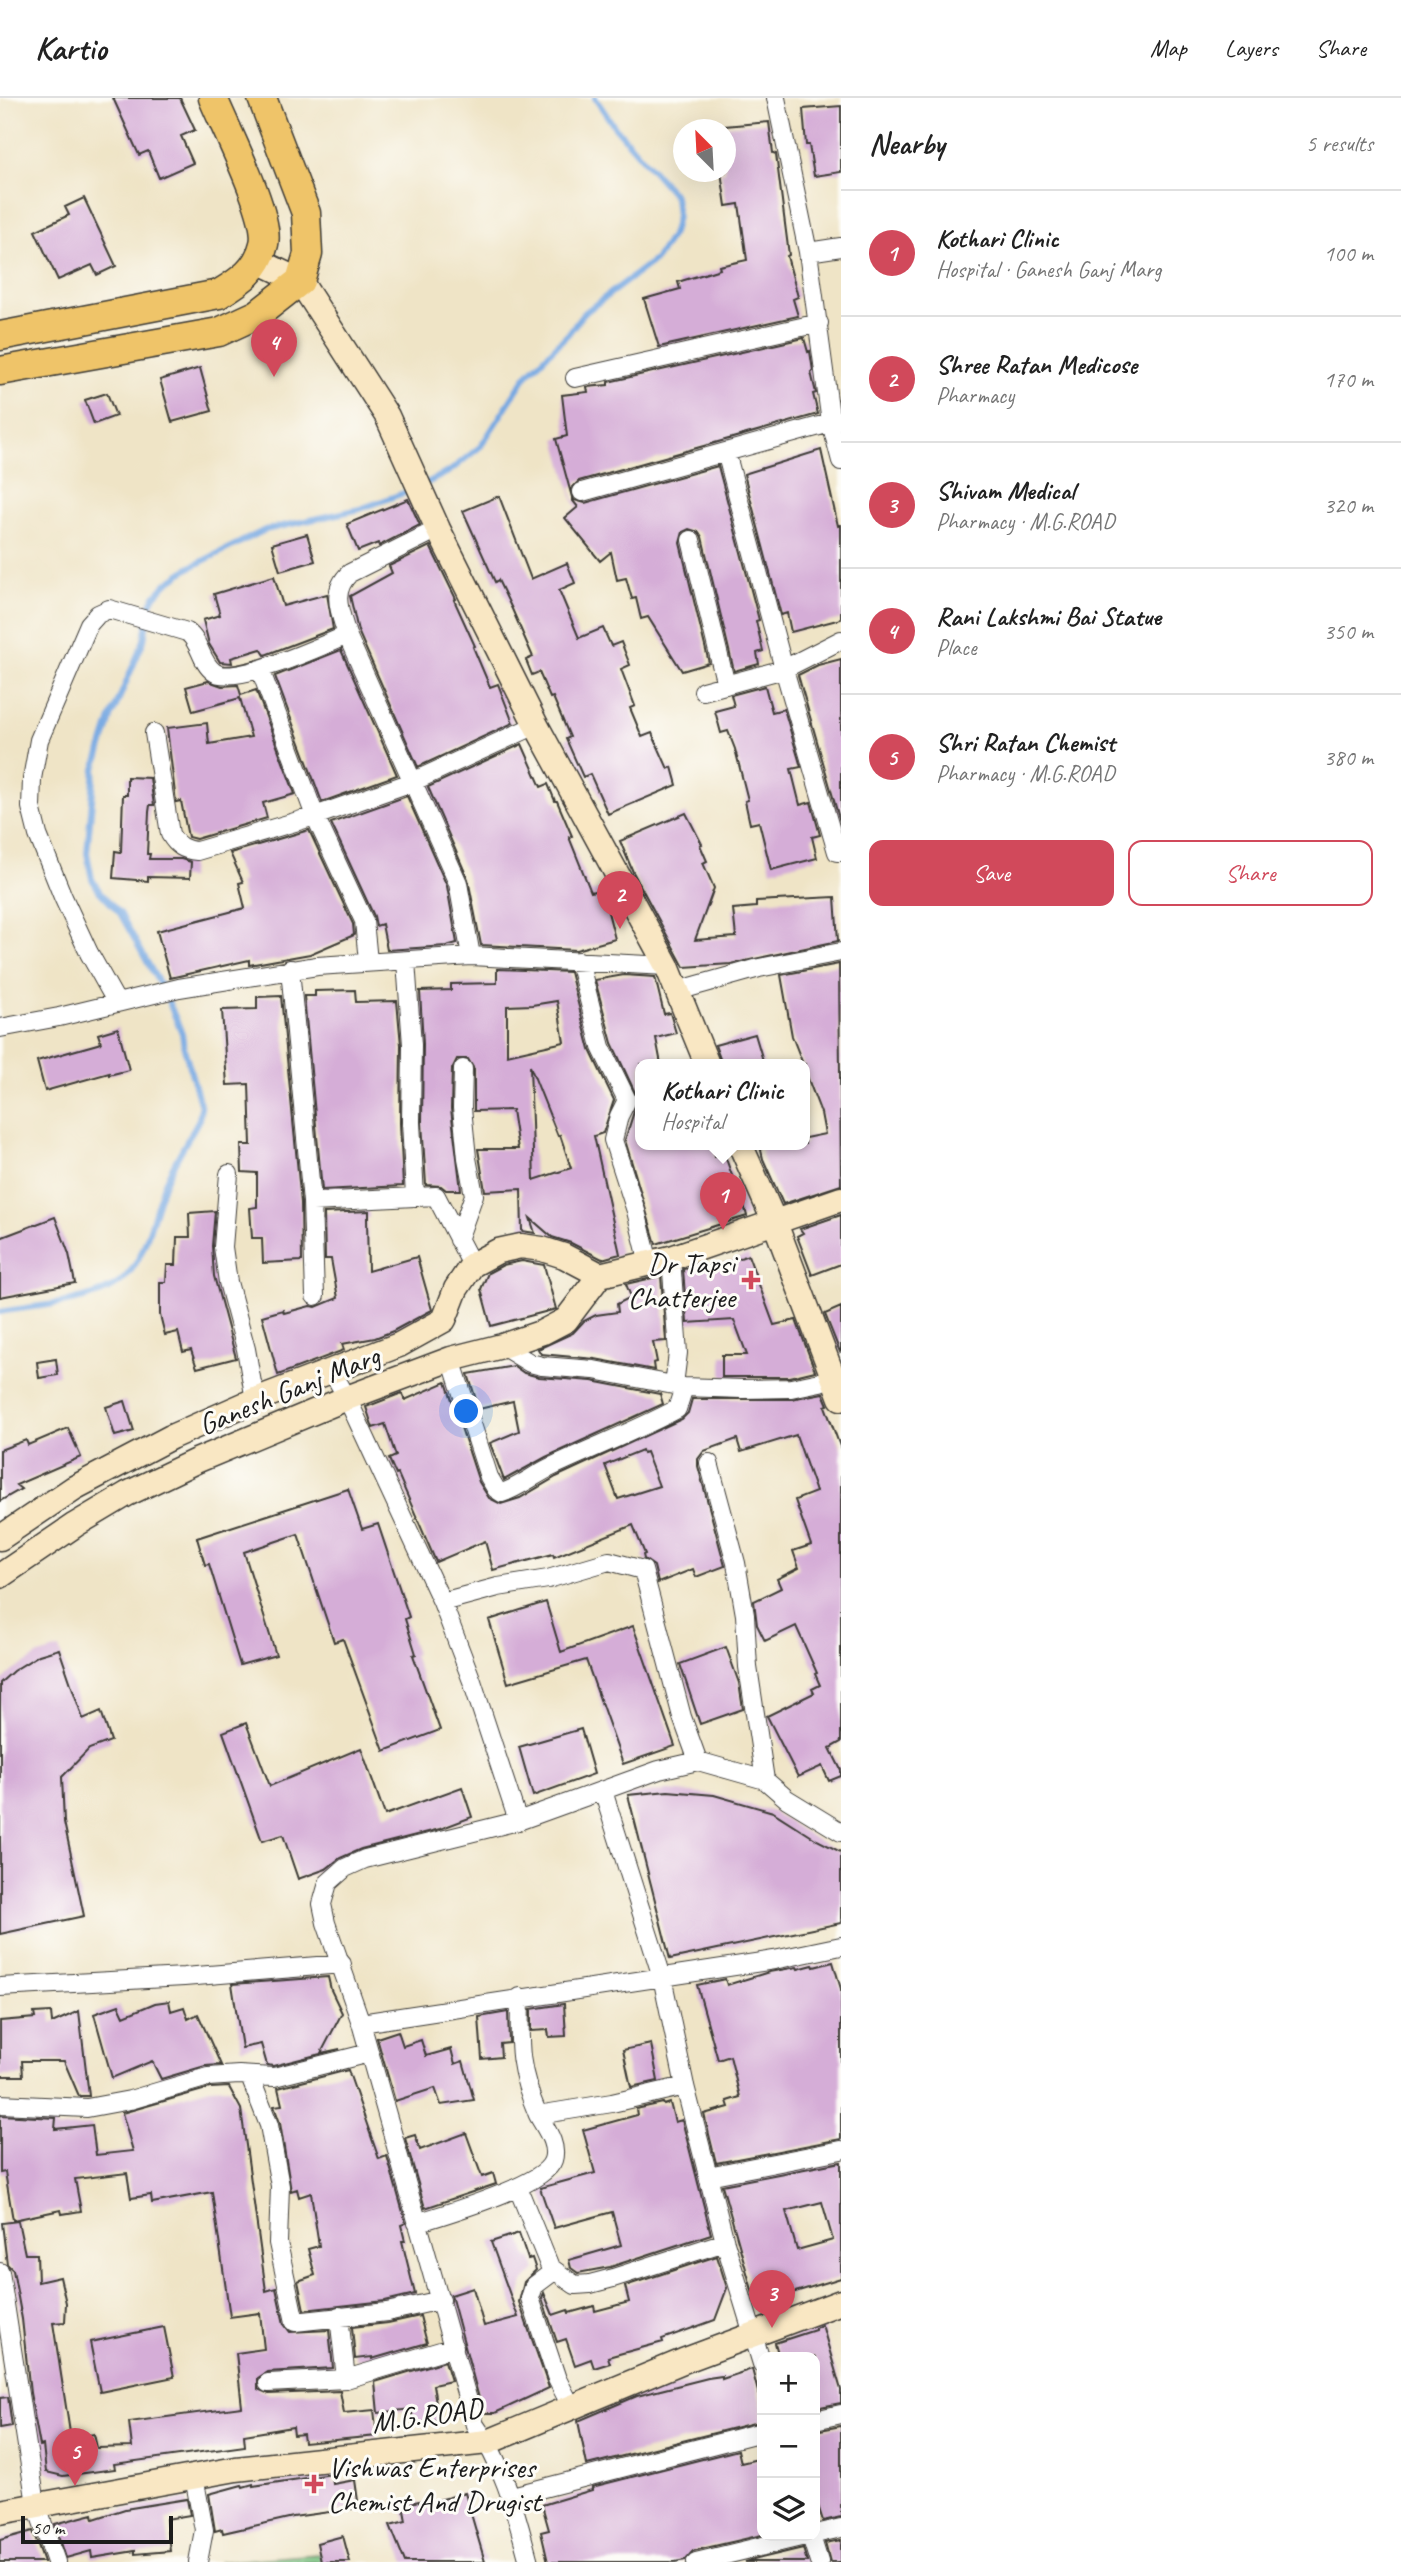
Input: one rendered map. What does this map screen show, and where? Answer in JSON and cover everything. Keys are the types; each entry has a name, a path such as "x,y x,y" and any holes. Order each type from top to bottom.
{"main road":[{"path":"0,336 219,294 249,276 265,243 261,213 213,98"},
{"path":"0,371 219,332 258,314 300,281 308,254 306,213 262,98"},
{"path":"256,260 300,281 387,416 438,529 537,725 667,966 705,1059"},
{"path":"743,1150 775,1223 837,1387"},
{"path":"0,1538 74,1488 118,1463 255,1400 400,1345 444,1320 456,1289 472,1265 498,1251 521,1246 542,1249 564,1255 600,1275 660,1261 841,1199"},
{"name":"Ganesh Ganj Marg","path":"1,1569 127,1494 195,1461 347,1398 452,1359 543,1332 566,1320 600,1275"},
{"name":"M.G.ROAD","path":"0,2512 236,2469 488,2442 571,2406 841,2302"}],"street":[{"path":"776,98 808,252 841,461"},
{"path":"808,252 841,247"},
{"path":"575,378 819,323"},
{"path":"582,492 836,422"},
{"path":"726,452 784,669 837,852 841,852"},
{"path":"438,529 350,573 338,589 337,602 347,635 458,883 471,956"},
{"path":"691,540 726,685"},
{"path":"123,1001 89,953 38,835 31,807 32,779 39,740 89,624 98,614 114,610 187,632 195,638 205,661 214,672 228,676 260,669 347,635"},
{"path":"703,691 784,669 841,640"},
{"path":"260,669 314,816 364,921 369,961"},
{"path":"154,733 170,834 176,844 197,852 412,782 537,725"},
{"path":"677,991 759,968 841,952"},
{"path":"0,1028 179,988 290,969 369,961 471,956 667,966"},
{"path":"406,961 412,1045 411,1122 415,1196"},
{"path":"452,1359 489,1477 496,1489 502,1493 547,1469 677,1409 678,1353 660,1261 636,1211 613,1140 626,1100 601,1047 579,961"},
{"path":"290,969 312,1202 315,1296"},
{"path":"458,1240 474,1195 462,1108 463,1069"},
{"path":"229,1174 223,1247 228,1282 246,1349 255,1400"},
{"path":"312,1202 436,1196 472,1265"},
{"path":"502,1346 530,1363 542,1366 594,1370 679,1386 742,1390 791,1388 820,1382 837,1387"},
{"path":"332,1371 442,1602 472,1681 518,1821"},
{"path":"709,1463 736,1563 765,1780"},
{"path":"442,1602 498,1587 548,1579 609,1562 643,1570 682,1717 698,1761"},
{"path":"529,2562 512,2496 488,2442 475,2424 361,2023 326,1923 322,1904 328,1883 345,1868 365,1859 518,1821 659,1770 698,1761 765,1780 787,1800 841,1832"},
{"path":"603,1791 662,1977 685,2086 725,2242 759,2352"},
{"path":"361,2023 774,1960 841,1946"},
{"path":"0,1987 184,1977 342,1964"},
{"path":"417,2223 518,2188 549,2168 554,2158 554,2145 538,2115 522,2072 519,2053 520,1997"},
{"path":"0,2104 87,2108 130,2100 208,2077 274,2077 369,2053"},
{"path":"250,2077 269,2125 280,2186 278,2243 295,2322 387,2312 440,2300"},
{"path":"538,2115 612,2103 685,2086"},
{"path":"708,2176 841,2150"},
{"path":"518,2188 550,2267 575,2285 590,2284 725,2242"},
{"path":"554,2271 534,2286 530,2298 557,2379 571,2406"},
{"path":"0,2272 36,2504 56,2562"},
{"path":"339,2316 346,2379"},
{"path":"268,2383 346,2379 454,2347"},
{"path":"820,2419 841,2414"},
{"path":"512,2496 757,2433"},
{"path":"194,2477 204,2530 198,2562"},
{"path":"820,2533 841,2528"},
{"path":"696,2562 784,2541"},
{"path":"814,2541 819,2562"}],"green space":[{"path":"320,2554 321,2562 218,2562"}],"building":[{"path":"113,98 180,98 195,130 181,136 193,163 159,178 148,151 139,155"},
{"path":"841,106 841,172 814,176 809,145 806,145 803,109"},
{"path":"769,122 773,153 776,154 787,256 798,297 793,299 798,316 659,347 644,299 680,289 678,282 720,269 719,266 747,260 739,204 726,206 722,182 736,182 736,125"},
{"path":"84,198 116,266 97,275 92,265 58,280 35,231 69,215 65,207"},
{"path":"804,338 808,352 810,351 816,393 813,394 818,414 579,481 571,489 574,500 585,503 718,466 759,620 756,621 763,651 757,653 759,664 734,671 702,537 699,532 689,529 683,532 680,543 709,663 682,671 648,617 641,619 636,598 632,599 626,578 617,580 611,552 600,561 565,518 578,507 573,501 556,439 567,436 562,395 588,392 587,387 608,385 608,382"},
{"path":"200,368 212,411 172,422 160,380"},
{"path":"107,393 116,416 94,424 85,400"},
{"path":"821,450 838,526 841,525 841,619 791,632 787,613 781,615 744,474"},
{"path":"499,496 531,579 567,563 575,583 559,590 579,638 603,628 611,646 621,642 630,665 621,669 635,706 630,708 642,737 652,733 668,769 672,767 677,785 608,814 590,774 583,777 566,739 570,737 553,697 550,698 539,672 532,675 526,660 533,657 463,511"},
{"path":"408,499 420,525 379,546 378,543 358,551 347,524"},
{"path":"307,534 315,561 280,571 272,544"},
{"path":"430,546 456,599 454,600 490,687 498,684 513,723 418,767 358,631 350,596 392,573 389,566"},
{"path":"274,576 283,606 327,594 333,629 265,655 261,649 231,658 232,663 220,662 209,644 203,620 220,615 214,594"},
{"path":"341,650 397,775 322,802 275,676"},
{"path":"841,659 841,825 798,675 818,665"},
{"path":"208,681 222,686 238,685 241,695 256,690 295,794 263,803 267,818 196,839 188,837 181,801 176,802 167,728 207,723 209,744 251,737 240,698 193,711 186,687"},
{"path":"765,686 772,712 784,709 801,767 791,769 800,805 811,802 820,835 812,837 817,858 771,870 759,822 750,824 745,801 748,800 735,749 728,731 721,733 715,711 734,706 731,695"},
{"path":"522,744 541,787 548,784 557,801 591,892 602,889 615,939 576,950 481,945 468,879 428,787"},
{"path":"127,777 150,778 154,805 150,805 149,812 149,859 181,859 191,862 190,878 148,877 148,881 113,878 115,851 121,852 123,795 127,795"},
{"path":"407,796 447,886 457,943 387,950 382,924 376,926 374,916 331,823"},
{"path":"686,813 702,844 700,845 707,861 703,863 714,888 695,940 736,937 733,909 756,907 756,901 835,897 838,941 731,964 684,967 633,872 620,841"},
{"path":"309,830 353,924 354,935 310,954 249,965 249,960 170,978 157,931 245,908 239,883 243,882 230,853"},
{"path":"839,964 841,1185 783,1204 761,1150 810,1150 810,1137 825,1134 821,1113 810,1084 810,1059 801,1059 792,1036 781,975"},
{"path":"497,969 570,972 590,1050 614,1100 603,1133 594,1136 620,1254 602,1259 571,1243 552,1237 530,1218 535,1233 522,1231 521,1189 485,1191 478,1149 518,1149 512,1110 474,1111 474,1069 468,1059 457,1059 452,1069 451,1109 461,1190 446,1190 441,1186 426,1185 420,991 451,990 451,984 497,983","holes":["557,1001 564,1042 507,1055 507,1006","530,1066 558,1136 560,1135 571,1168 534,1180"]},
{"path":"624,975 655,977 664,1014 670,1013 676,1033 656,1038 660,1059 635,1059 635,1093 612,1043 595,980"},
{"path":"355,990 356,1002 397,1001 401,1045 400,1123 403,1186 322,1190 304,996 315,996 315,991"},
{"path":"281,996 301,1203 302,1261 263,1263 262,1238 252,1238 250,1208 257,1207 257,1173 242,1172 241,1145 251,1145 249,1084 227,1085 222,1010 257,1009 257,997"},
{"path":"118,1028 129,1070 45,1091 37,1061 101,1043 98,1034"},
{"path":"755,1034 762,1059 720,1059 715,1045"},
{"path":"635,1108 635,1150 714,1150 715,1157 724,1153 735,1184 738,1183 747,1216 656,1244 625,1140"},
{"path":"215,1211 212,1246 214,1276 236,1358 197,1368 191,1350 183,1352 178,1332 165,1335 160,1315 160,1282 166,1282 167,1265 176,1265 177,1237 190,1237 189,1213"},
{"path":"369,1211 368,1271 417,1257 432,1310 393,1331 375,1338 342,1344 344,1350 278,1375 262,1316 283,1310 284,1313 316,1307 338,1298 331,1259 325,1259 324,1213"},
{"path":"841,1215 841,1264 812,1275 797,1236 803,1233 800,1229"},
{"path":"55,1217 69,1254 75,1283 0,1297 0,1238"},
{"path":"748,1255 774,1325 796,1320 815,1371 790,1377 722,1377 722,1355 747,1355 734,1320 687,1323 683,1269 727,1263"},
{"path":"522,1261 544,1265 556,1309 491,1326 481,1289 488,1273 503,1265"},
{"path":"661,1276 666,1341 653,1342 657,1362 653,1363 654,1370 595,1359 541,1354 538,1349 573,1333 584,1321 596,1315 618,1312 617,1304 631,1297 626,1284"},
{"path":"841,1307 841,1351 840,1352 825,1314"},
{"path":"56,1359 58,1375 39,1378 37,1362"},
{"path":"514,1366 524,1373 539,1377 592,1381 660,1394 663,1404 546,1457 504,1480 490,1443 519,1431 513,1401 479,1409 468,1374"},
{"path":"446,1382 479,1482 489,1498 501,1504 520,1498 556,1477 682,1419 688,1413 692,1399 791,1399 823,1393 841,1449 841,1742 830,1748 841,1770 841,1776 829,1781 822,1766 798,1777 767,1716 814,1693 812,1689 820,1685 796,1626 765,1641 757,1625 754,1601 781,1588 777,1579 799,1568 793,1551 811,1545 795,1500 816,1492 796,1435 741,1452 737,1439 704,1451 698,1459 725,1566 696,1577 693,1569 658,1583 654,1566 644,1559 645,1554 633,1525 554,1557 553,1554 493,1570 485,1541 436,1562 389,1459 396,1456 385,1424 373,1428 366,1407 402,1393 405,1400","holes":["642,1450 643,1453 646,1452 659,1486 618,1499 605,1465"]},
{"path":"125,1401 134,1431 115,1436 106,1407"},
{"path":"68,1428 81,1457 16,1485 21,1489 0,1501 0,1450 26,1440 28,1445"},
{"path":"348,1489 362,1529 378,1524 409,1617 405,1619 416,1654 413,1655 440,1730 384,1751 343,1639 334,1642 298,1534 244,1552 276,1655 240,1665 209,1564 205,1565 197,1538"},
{"path":"546,1602 561,1652 633,1626 675,1746 623,1764 586,1660 508,1683 489,1620"},
{"path":"726,1647 739,1683 743,1709 700,1724 680,1664"},
{"path":"59,1649 83,1719 101,1711 111,1741 89,1749 62,1777 64,1822 84,1916 0,1934 0,1683 13,1671 39,1655"},
{"path":"246,1723 270,1786 361,1748 385,1815 462,1787 472,1817 440,1829 361,1849 340,1858 326,1869 298,1879 283,1835 262,1841 223,1732"},
{"path":"581,1729 594,1774 533,1796 519,1747"},
{"path":"668,1791 714,1795 773,1812 841,1852 841,1923 670,1959 628,1795"},
{"path":"833,1962 841,1989 841,2139 716,2163 704,2114 729,2107 727,2101 740,2097 730,2056 718,2060 697,1985 725,1979 727,1985 769,1972"},
{"path":"328,1977 342,2013 321,2053 340,2049 273,2066 267,2065 261,2044 242,2048 232,1984"},
{"path":"169,2001 171,2011 184,2007 188,2019 198,2014 221,2065 205,2066 161,2079 152,2061 112,2078 94,2014 119,2005 124,2016 155,2003"},
{"path":"564,2004 566,2036 549,2037 548,2030 531,2031 531,2009"},
{"path":"79,2011 89,2096 79,2096 64,2061 22,2061 23,2076 0,2076 0,2021 35,2018 34,2013 51,2012 52,2023"},
{"path":"508,2012 509,2043 500,2044 501,2057 482,2059 479,2017"},
{"path":"398,2031 403,2046 421,2040 426,2056 451,2049 455,2064 463,2061 474,2100 441,2105 435,2088 395,2101 377,2038"},
{"path":"651,2044 658,2081 631,2087 623,2050"},
{"path":"348,2070 379,2159 387,2156 406,2223 401,2225 405,2241 402,2241 415,2294 385,2301 304,2310 298,2281 315,2275 308,2249 319,2246 311,2193 299,2197 297,2189 291,2191 280,2123 274,2106 282,2105 278,2088"},
{"path":"229,2087 241,2109 266,2291 276,2288 284,2324 290,2332 329,2330 333,2368 267,2372 258,2378 258,2389 269,2394 340,2391 344,2413 374,2410 377,2436 304,2443 303,2434 294,2435 293,2427 244,2435 245,2446 114,2464 115,2469 63,2476 46,2472 43,2445 40,2446 30,2393 22,2319 13,2270 7,2264 2,2223 18,2221 25,2254 37,2254 38,2282 60,2277 66,2303 65,2322 53,2323 71,2439 94,2434 97,2448 132,2447 129,2422 242,2407 236,2353 264,2349 260,2313 230,2317 212,2192 152,2203 151,2195 131,2198 127,2173 75,2179 81,2211 62,2214 61,2210 13,2220 5,2172 0,2173 0,2115 56,2118 55,2129 92,2125 96,2155 133,2151 122,2113 210,2088"},
{"path":"670,2103 675,2122 682,2120 711,2234 610,2267 578,2273 571,2268 569,2260 621,2245 612,2212 554,2228 540,2188 595,2173 583,2130 637,2115 636,2109"},
{"path":"466,2133 482,2177 493,2173 496,2184 425,2208 405,2138 415,2135 420,2150"},
{"path":"841,2162 841,2278 756,2304 722,2185","holes":["822,2202 833,2240 797,2250 786,2211"]},
{"path":"519,2233 528,2259 532,2258 536,2270 524,2282 519,2302 549,2388 495,2413 483,2413 451,2295 473,2288 484,2326 518,2317 491,2242"},
{"path":"717,2256 727,2288 715,2320 662,2339 663,2342 608,2357 610,2363 594,2368 591,2359 575,2365 566,2339 557,2342 542,2298 544,2293 553,2315 594,2306 595,2311 629,2302 625,2286"},
{"path":"420,2316 427,2343 372,2359 355,2359 352,2327"},
{"path":"821,2325 823,2328 841,2390 841,2403 820,2407 820,2352 778,2352 775,2343"},
{"path":"164,2327 174,2377 100,2392 90,2342"},
{"path":"445,2361 451,2381 433,2385 439,2420 414,2424 411,2409 378,2413 375,2382"},
{"path":"752,2369 757,2388 757,2422 587,2465 578,2421 637,2396 708,2378 722,2376 722,2379"},
{"path":"8,2397 12,2426 0,2428 0,2398"},
{"path":"841,2426 841,2517 823,2521 820,2512 820,2430"},
{"path":"738,2450 741,2463 757,2459 757,2536 693,2551 685,2560 675,2562 548,2562 541,2532 549,2530 542,2505 592,2490 592,2487"},
{"path":"332,2474 333,2484 355,2480 359,2508 293,2517 223,2533 222,2529 215,2531 209,2494 242,2485 253,2486"},
{"path":"465,2493 485,2562 405,2562 390,2525 406,2521 403,2505 419,2501 420,2505"},
{"path":"187,2499 190,2515 166,2519 170,2551 135,2554 135,2551 92,2558 91,2551 66,2558 55,2524 93,2514 94,2519 125,2509"},
{"path":"33,2531 44,2562 0,2562 0,2540"},
{"path":"343,2536 350,2562 321,2562 317,2543"},
{"path":"841,2540 841,2562 830,2562 825,2543"},
{"path":"803,2548 807,2562 745,2562"}],"waterway":[{"path":"425,484 450,471 481,446 526,376 568,334 583,314 656,259 673,233 677,216 675,196 614,126 595,98"},
{"path":"0,1312 84,1298 98,1294 123,1280 139,1256 164,1185 199,1119 201,1107 182,1033 165,994 120,913 92,879 87,853 95,769 111,718 144,640 149,608 155,596 167,583 189,568 265,530 360,509 415,489"}],"place":[{"name":"Rani Lakshmi Bai Statue","path":"274,377"},
{"name":"Shree Ratan Medicose","path":"620,929"},
{"name":"Kothari Clinic","path":"723,1230"},
{"name":"Dr Tapsi Chatterjee","path":"751,1280"},
{"name":"Shivam Medical","path":"772,2328"},
{"name":"Vishwas Enterprises Chemist And Drugist","path":"314,2484"},
{"name":"Shri Ratan Chemist","path":"75,2486"}]}
